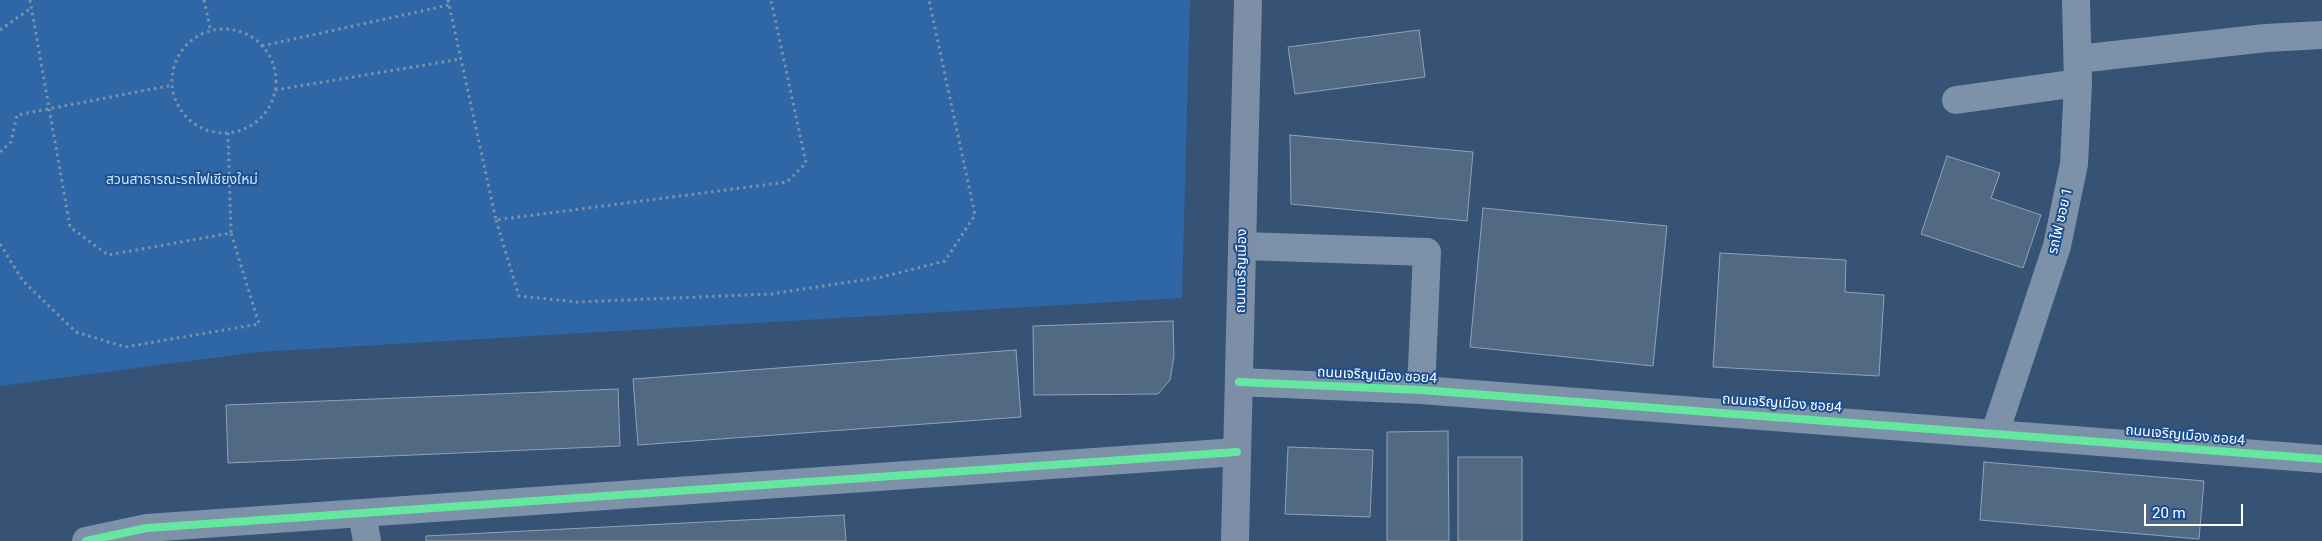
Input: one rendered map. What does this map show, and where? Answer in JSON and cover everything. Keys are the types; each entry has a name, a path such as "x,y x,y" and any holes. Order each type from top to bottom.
{"main road":[{"name":"ถนนเจริญเมือง","path":"1235,541 1248,0"}],"street":[{"name":"รถไฟ ซอย 1","path":"1995,433 2057,246 2074,164 2078,71 2076,0"},
{"path":"1956,100 2078,71 2266,38 2322,35"},
{"path":"1242,246 1427,252 1421,390"},
{"name":"ถนนเจริญเมือง ซอย4","path":"1239,382 1421,390 2322,459"},
{"path":"86,541 147,528 1237,452"},
{"path":"362,513 367,541"}],"path":[{"path":"30,0 70,227 108,255 231,233"},
{"path":"204,0 211,32"},
{"path":"448,0 496,220 519,296 577,302 771,294 882,277 945,262 975,215 930,0"},
{"path":"496,220 787,182 806,162 771,0"},
{"path":"262,46 450,5"},
{"path":"0,30 31,8"},
{"path":"218,29 234,30 249,36 262,46 271,59 275,74 275,90 270,105 260,118 246,128 228,133 210,132 194,124 181,112 174,95 172,77 177,60 187,45 202,34 211,32 218,29"},
{"path":"275,90 460,59"},
{"path":"0,152 11,142 17,115 50,111 173,85"},
{"path":"0,244 23,281 76,332 125,347 259,324 231,233 228,133"}],"green space":[{"name":"สวนสาธารณะรถไฟเชียงใหม่","path":"0,0 1190,0 1182,298 258,352 0,386"}],"building":[{"path":"1419,30 1425,77 1295,94 1288,47"},
{"path":"1290,135 1473,152 1467,221 1291,204"},
{"path":"1947,156 2000,173 1991,198 2041,215 2023,268 1921,234"},
{"path":"1483,208 1667,226 1653,366 1470,347"},
{"path":"1720,253 1846,260 1845,292 1884,295 1879,376 1713,367"},
{"path":"1173,321 1174,356 1170,380 1158,394 1034,395 1033,326"},
{"path":"1016,350 1021,417 638,445 633,379"},
{"path":"618,389 620,446 228,463 226,405"},
{"path":"1448,431 1449,541 1387,541 1387,432"},
{"path":"1288,447 1373,450 1370,517 1285,514"},
{"path":"1458,457 1522,457 1522,541 1458,541"},
{"path":"1984,462 2204,481 2199,539 1980,520"},
{"path":"844,515 846,541 426,541 426,536"}],"cycle path":[{"path":"1239,382 1421,390 2322,459"},
{"path":"86,541 147,528 1237,452"}]}
